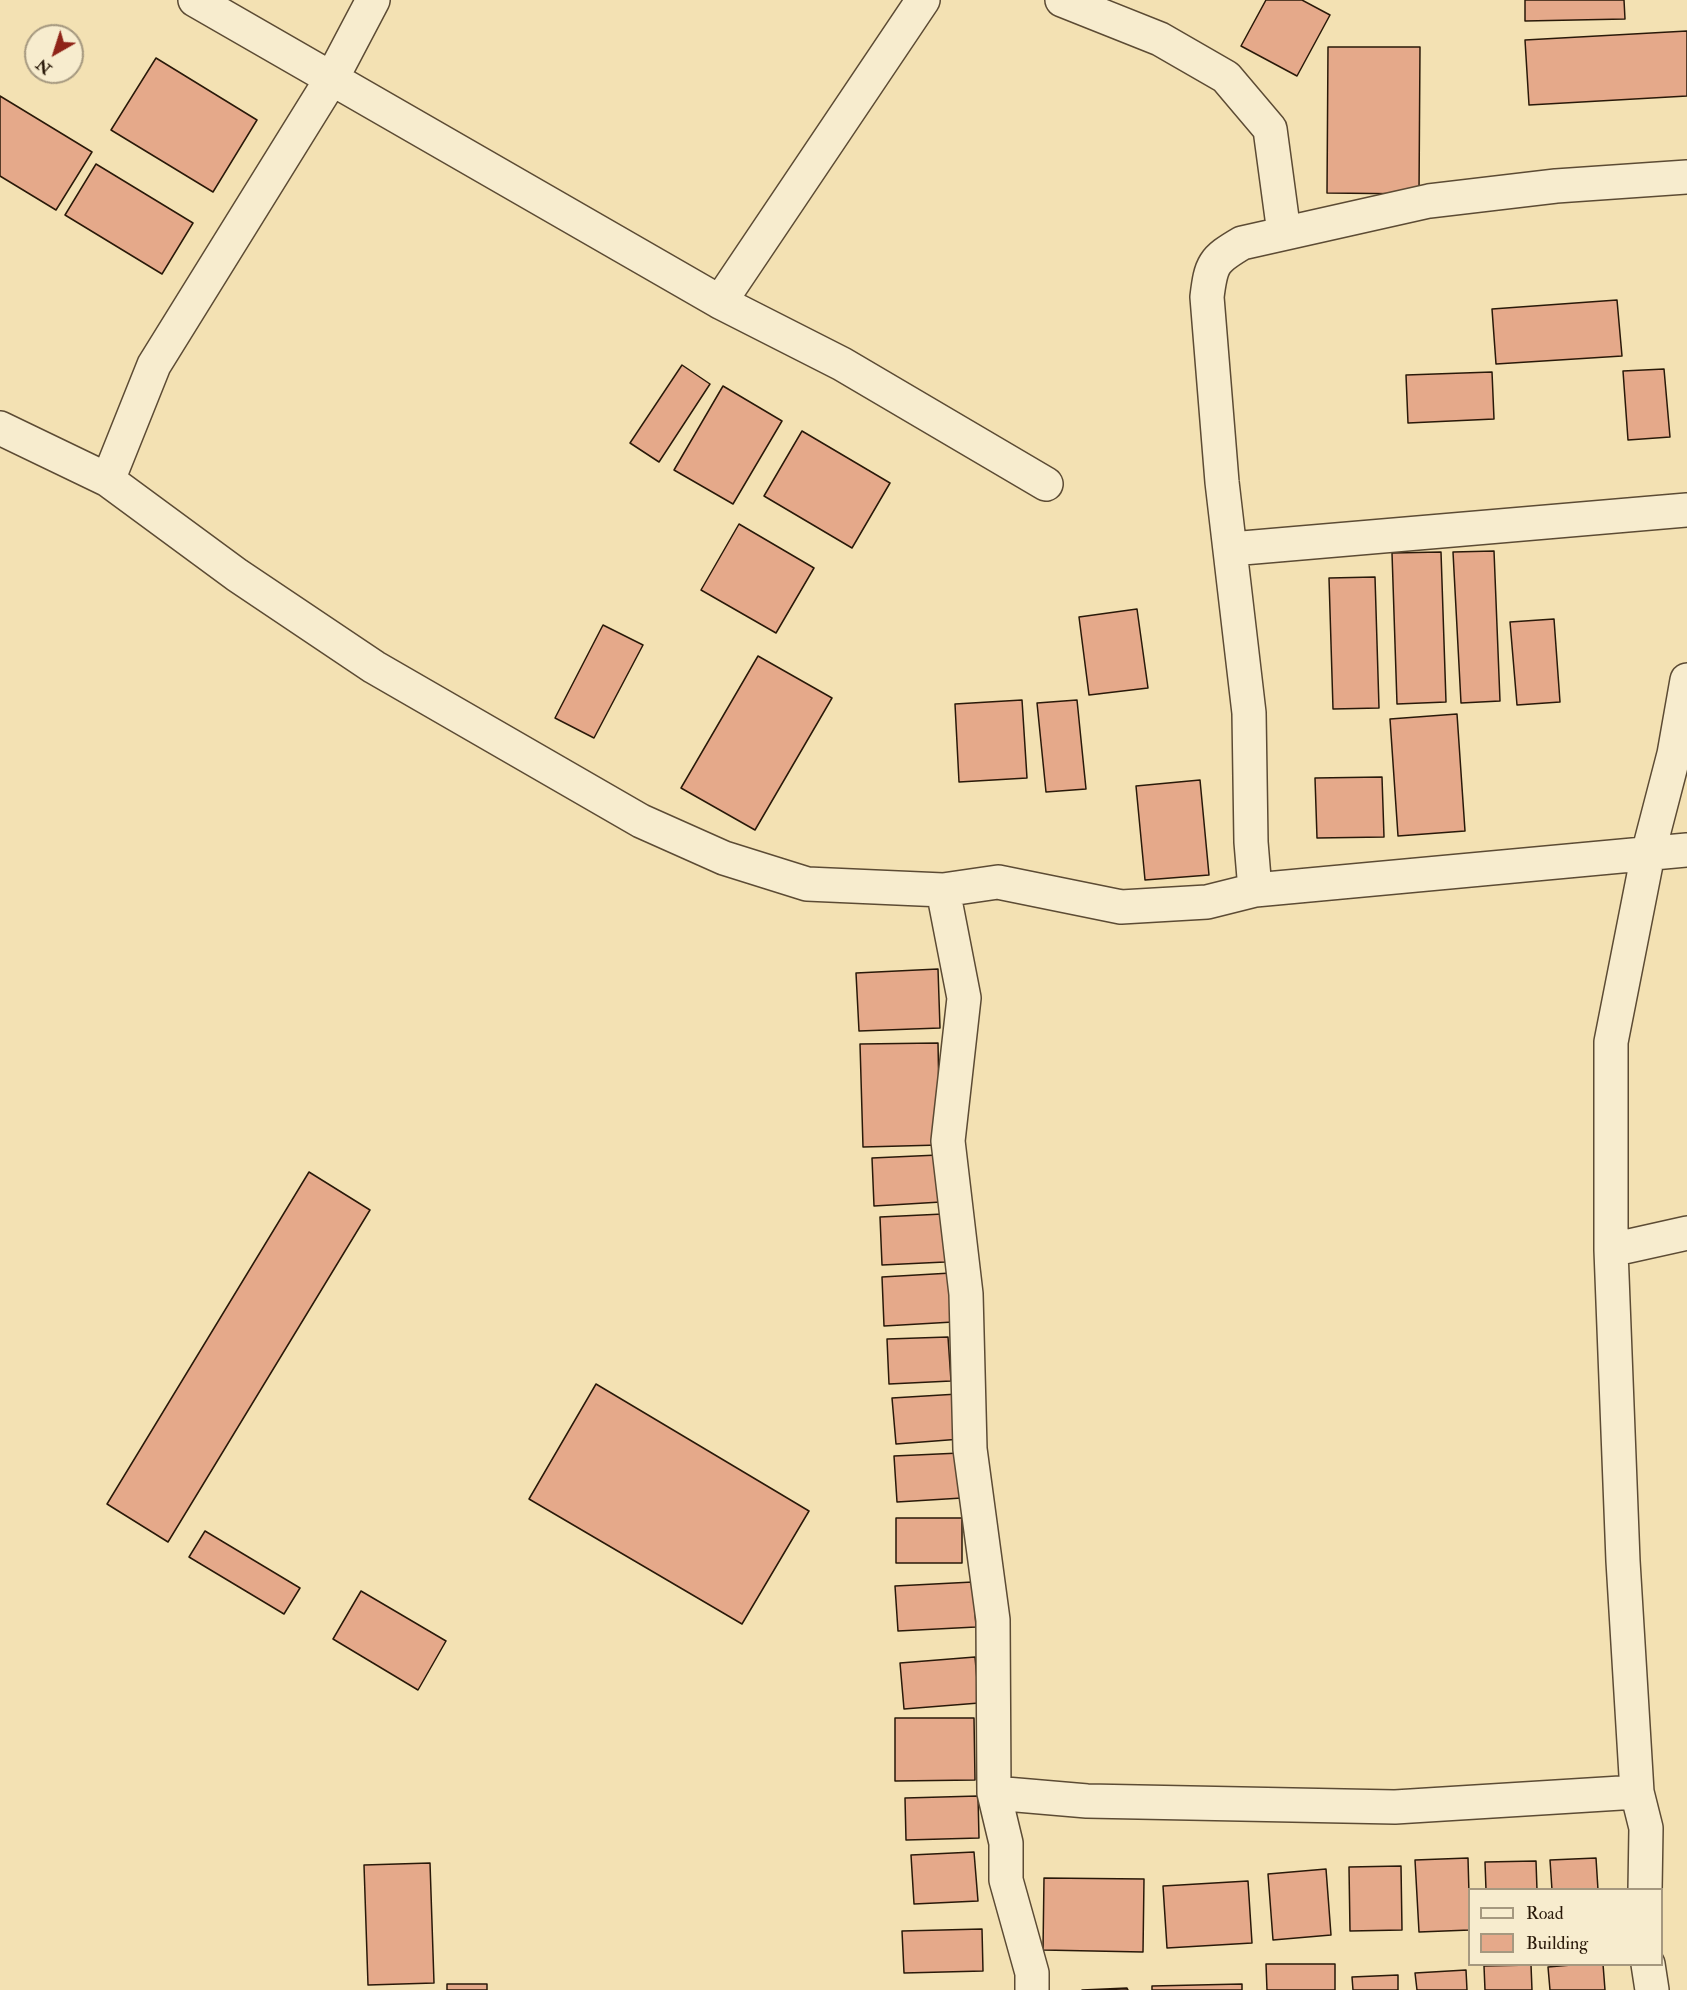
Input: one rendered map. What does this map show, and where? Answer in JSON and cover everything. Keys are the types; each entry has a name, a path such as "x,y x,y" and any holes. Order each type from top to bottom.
{"street":[{"path":"195,0 720,302 842,364 1046,484"},
{"path":"108,480 154,365 332,78 373,0"},
{"path":"720,302 923,0"},
{"path":"1062,0 1160,39 1226,77 1270,129 1284,233"},
{"path":"1255,890 1251,842 1249,713 1232,549 1222,482 1207,297 1210,270 1222,254 1242,243 1429,201 1556,186 1687,177"},
{"path":"0,428 108,480 237,575 374,667 640,821 724,858 807,884 943,890 998,882 1121,907 1207,903 1255,890 1687,850"},
{"path":"1232,549 1687,510"},
{"path":"1645,1888 1646,1828 1636,1792 1623,1561 1611,1250 1611,1042 1648,854 1674,753 1687,680"},
{"path":"943,890 964,998 948,1141 966,1294 970,1449 993,1620 994,1793 1006,1844 1006,1880 1032,1972 1032,1990"},
{"path":"1611,1250 1687,1233"},
{"path":"994,1793 1087,1801 1395,1807 1636,1792"},
{"path":"1648,1966 1652,1990"}],"building":[{"path":"1266,0 1302,0 1330,15 1297,76 1241,46"},
{"path":"1525,0 1624,0 1625,19 1525,21"},
{"path":"1687,31 1687,96 1529,105 1525,40"},
{"path":"1328,47 1420,47 1419,194 1327,193"},
{"path":"156,58 257,120 213,192 111,130"},
{"path":"0,96 92,152 56,210 0,176"},
{"path":"96,164 193,223 162,274 65,215"},
{"path":"1617,300 1622,356 1496,364 1492,309"},
{"path":"682,365 710,384 659,462 630,443"},
{"path":"1664,369 1670,437 1628,440 1623,371"},
{"path":"1492,372 1494,419 1408,423 1406,375"},
{"path":"723,386 782,421 733,504 674,470"},
{"path":"802,431 890,483 852,548 764,496"},
{"path":"739,524 814,568 776,633 701,590"},
{"path":"1494,551 1500,701 1461,703 1453,552"},
{"path":"1441,552 1446,702 1397,704 1392,553"},
{"path":"1375,577 1379,708 1333,709 1329,578"},
{"path":"1137,609 1148,688 1089,695 1079,617"},
{"path":"1554,619 1560,702 1517,705 1510,622"},
{"path":"603,625 643,645 594,738 555,718"},
{"path":"758,656 832,698 755,830 681,788"},
{"path":"1022,700 1027,778 959,782 955,704"},
{"path":"1077,700 1086,789 1046,792 1037,703"},
{"path":"1457,714 1465,831 1398,836 1390,719"},
{"path":"1382,777 1384,837 1317,838 1315,778"},
{"path":"1200,780 1209,875 1145,880 1136,786"},
{"path":"938,969 940,1028 859,1031 856,973"},
{"path":"938,1043 940,1145 863,1147 860,1044"},
{"path":"938,1155 941,1202 874,1206 872,1158"},
{"path":"309,1172 370,1210 168,1542 107,1504"},
{"path":"943,1214 945,1262 882,1265 880,1217"},
{"path":"951,1273 953,1322 884,1326 882,1277"},
{"path":"948,1337 951,1381 889,1384 887,1339"},
{"path":"596,1384 809,1511 742,1624 529,1499"},
{"path":"958,1394 961,1439 896,1444 892,1398"},
{"path":"960,1453 962,1498 897,1502 894,1456"},
{"path":"896,1518 962,1518 962,1563 896,1563"},
{"path":"205,1531 300,1588 284,1614 189,1557"},
{"path":"973,1582 976,1627 898,1631 895,1586"},
{"path":"361,1591 446,1641 418,1690 333,1639"},
{"path":"975,1657 979,1703 904,1709 900,1663"},
{"path":"895,1718 974,1718 975,1780 895,1781"},
{"path":"978,1796 979,1838 906,1840 905,1798"},
{"path":"974,1852 978,1901 914,1904 911,1855"},
{"path":"1468,1858 1468,1930 1419,1932 1415,1860"},
{"path":"1596,1858 1598,1888 1552,1888 1550,1860"},
{"path":"1536,1861 1537,1888 1486,1888 1485,1862"},
{"path":"430,1863 434,1983 368,1985 364,1865"},
{"path":"1401,1866 1402,1930 1350,1931 1349,1867"},
{"path":"1326,1869 1331,1935 1273,1940 1268,1874"},
{"path":"1044,1878 1144,1879 1143,1952 1043,1950"},
{"path":"1248,1881 1252,1943 1167,1948 1163,1886"},
{"path":"982,1929 983,1971 904,1973 902,1931"},
{"path":"1266,1964 1335,1964 1335,1990 1267,1990"},
{"path":"1484,1966 1531,1966 1532,1990 1485,1990"},
{"path":"1603,1966 1605,1990 1550,1990 1548,1967"},
{"path":"1466,1970 1467,1990 1417,1990 1415,1973"},
{"path":"1398,1975 1398,1990 1353,1990 1352,1977"},
{"path":"447,1984 487,1984 487,1990 447,1990"},
{"path":"1242,1984 1242,1990 1152,1990 1152,1986"},
{"path":"1127,1988 1128,1990 1082,1990"}]}
